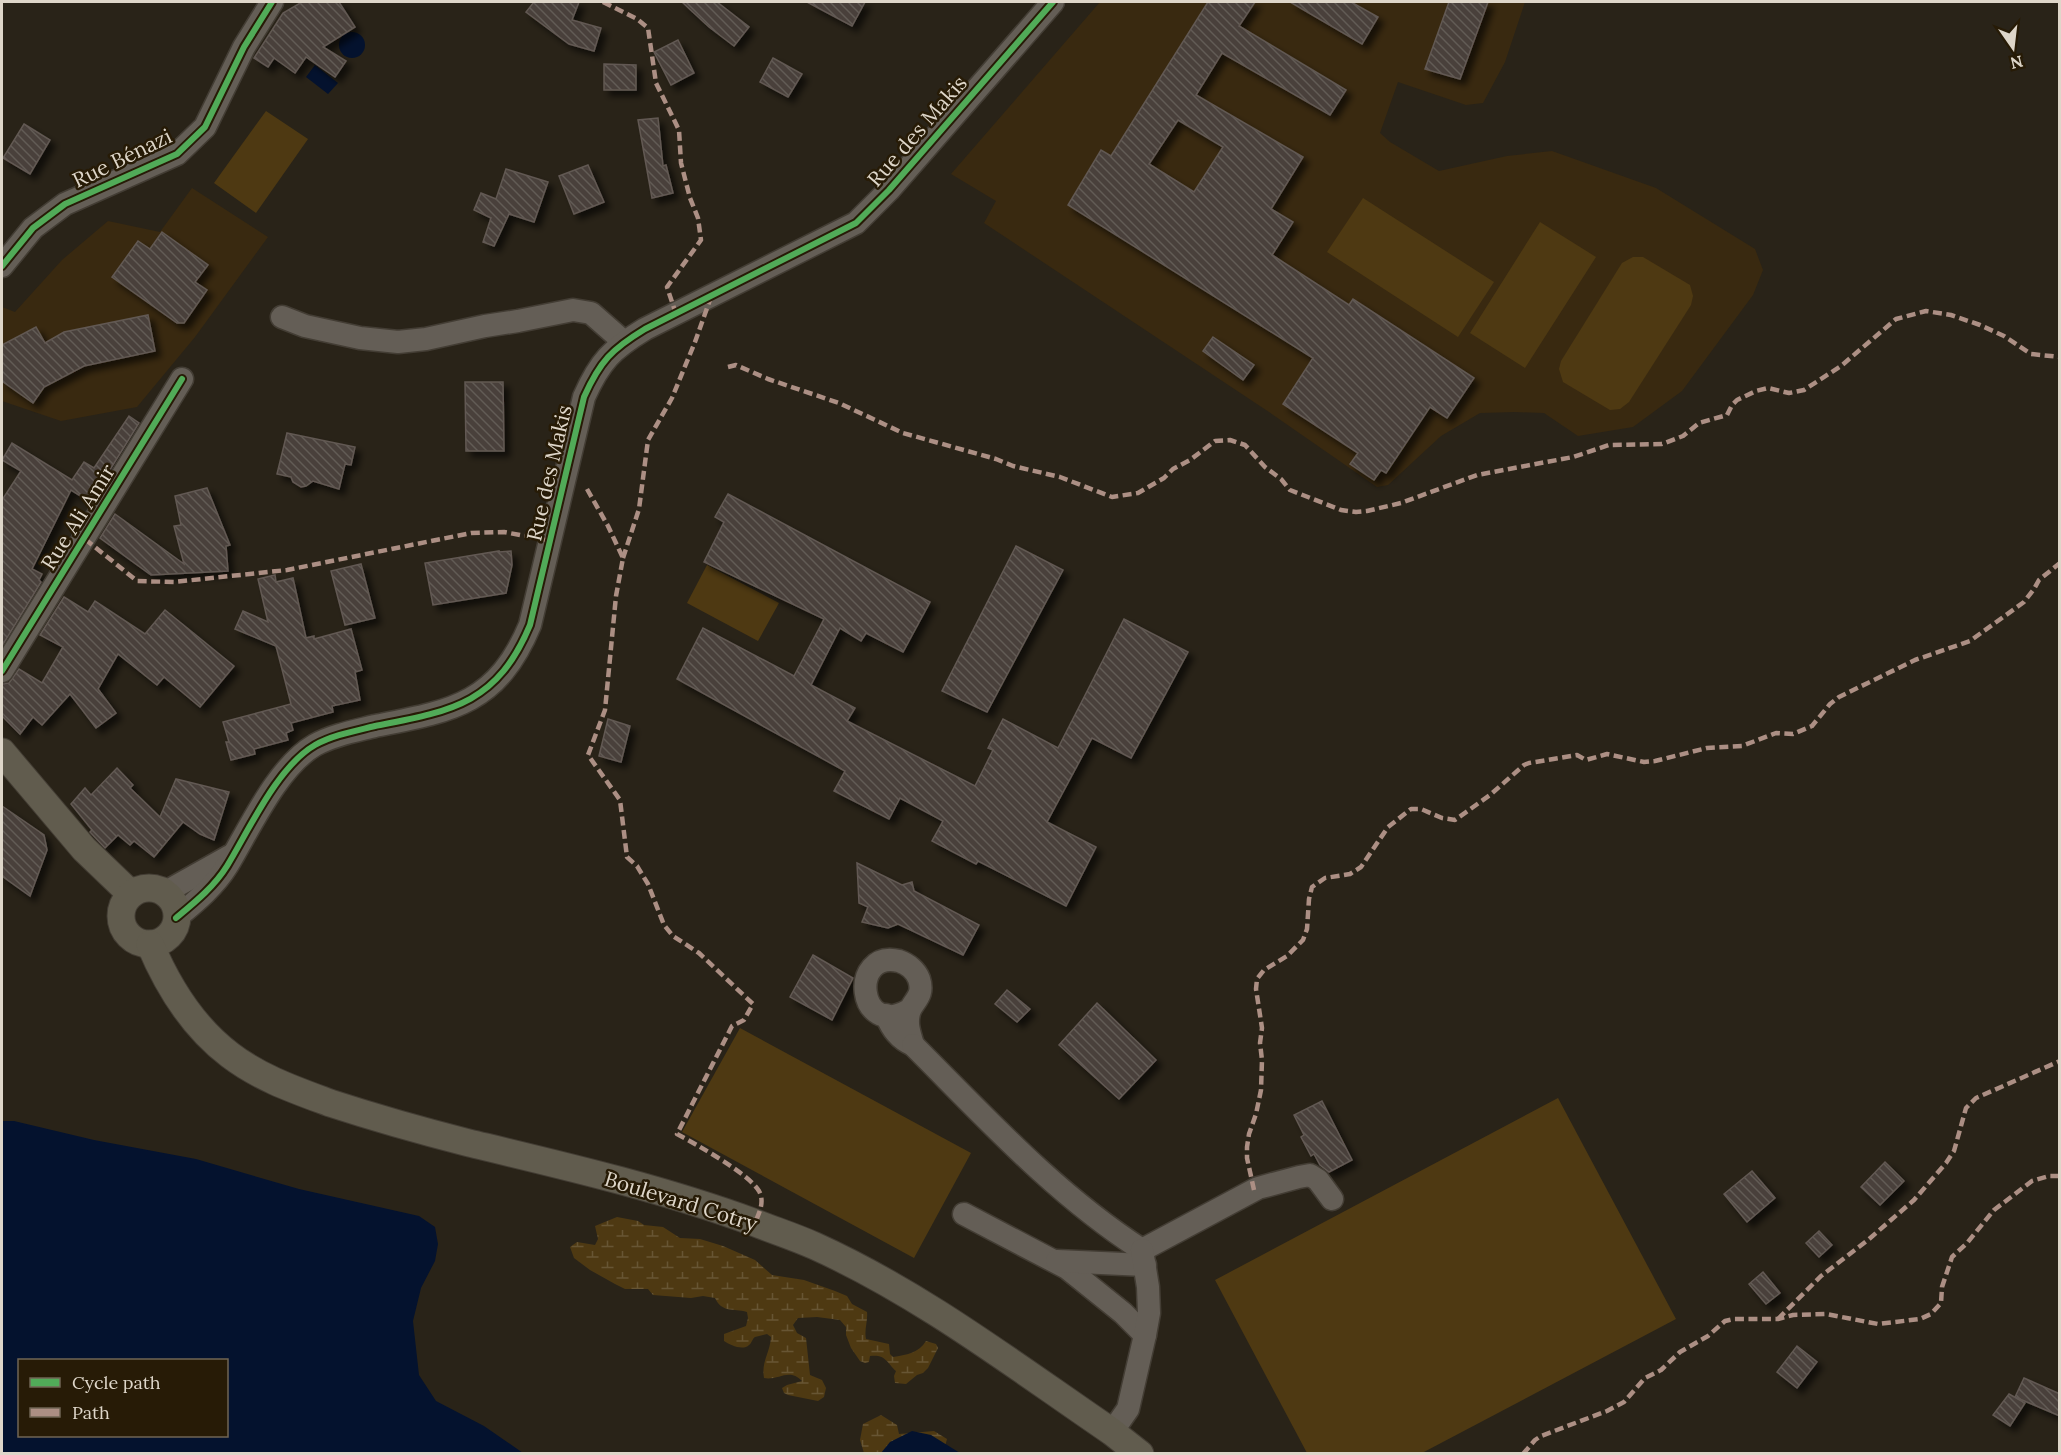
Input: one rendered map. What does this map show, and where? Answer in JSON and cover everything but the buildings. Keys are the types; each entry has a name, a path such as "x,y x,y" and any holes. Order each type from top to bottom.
{"main road":[{"path":"2,752 84,849 126,904"},
{"path":"153,888 164,893 172,901 177,912 165,932 138,942 129,936 123,926 126,904 141,889 153,888"},
{"name":"Boulevard Cotry","path":"165,932 192,1018 208,1036 232,1056 262,1076 293,1090 412,1129 633,1183 695,1201 813,1245 911,1296 1112,1432 1140,1454"}],"street":[{"name":"Rue Bénazi","path":"2,266 33,228 65,204 177,154 205,128 244,47 272,2"},
{"name":"Rue des Makis","path":"165,932 214,884 263,802 291,766 313,746 336,736 438,714 467,702 489,686 505,670 520,648 530,625 584,397 595,372 624,342 645,329 856,223 889,190 1053,2"},
{"path":"282,317 305,326 360,338 398,342 426,339 573,310 591,313 624,342"},
{"name":"Rue Ali Amir","path":"2,671 182,379"},
{"path":"164,893 234,854"},
{"path":"886,1016 902,1014 909,1010 919,997 919,980 903,962 886,961 872,969 864,992 872,1007 886,1016 892,1030 904,1042 913,1045 1032,1164 1143,1258 1149,1312 1145,1335 1128,1409 1112,1432"},
{"path":"909,1010 908,1026 913,1045"},
{"path":"1055,1261 1143,1258 1258,1188 1299,1176 1310,1175 1318,1180 1332,1199"},
{"path":"963,1214 1067,1268 1124,1313 1145,1335"}],"shaded area":[{"path":"1100,2 1525,2 1505,62 1483,103 1466,105 1398,82 1380,133 1390,142 1439,171 1507,156 1552,151 1656,188 1755,249 1763,270 1753,295 1682,391 1633,427 1578,436 1544,413 1480,413 1441,436 1388,485 1377,487 1269,412 984,223 996,201 951,174"},
{"path":"192,188 268,237 195,337 137,407 61,421 2,401 2,307 15,312 62,260 108,221 160,232"}],"green space":[{"path":"266,111 308,139 256,213 214,183"},
{"path":"1363,198 1494,282 1458,337 1327,252"},
{"path":"1540,222 1596,257 1525,368 1470,333"},
{"path":"1633,257 1643,257 1690,285 1693,296 1691,305 1629,402 1620,409 1610,410 1563,382 1559,369 1561,361 1622,263"},
{"path":"707,565 779,603 758,641 687,603"},
{"path":"740,1028 971,1153 914,1258 682,1132"},
{"path":"1558,1098 1676,1319 1422,1453 1307,1453 1215,1280"},
{"path":"617,1217 638,1221 644,1225 663,1227 680,1238 700,1239 723,1246 755,1260 772,1275 804,1280 847,1296 852,1304 867,1312 866,1339 889,1344 890,1354 893,1357 916,1351 926,1341 936,1344 938,1348 923,1373 906,1384 895,1383 896,1371 880,1356 870,1356 869,1362 865,1363 860,1361 851,1348 846,1335 846,1327 840,1320 817,1317 798,1318 793,1325 797,1333 806,1338 810,1375 822,1380 826,1388 824,1397 818,1401 788,1395 782,1388 802,1381 797,1377 788,1375 764,1378 764,1367 771,1337 767,1334 755,1337 746,1347 733,1346 724,1341 724,1334 746,1326 747,1312 725,1308 715,1298 653,1295 648,1289 625,1289 590,1270 574,1258 570,1247 577,1242 595,1245 598,1239 595,1226"},
{"path":"881,1415 897,1425 899,1434 934,1431 947,1439 943,1454 864,1453 860,1440 863,1424"}],"water":[{"path":"352,32 361,36 365,45 361,54 352,58 343,54 339,45 343,36"},
{"path":"315,65 338,83 328,94 306,77"},
{"path":"2,1121 14,1121 94,1140 196,1159 299,1189 419,1216 435,1227 438,1244 435,1261 421,1288 413,1321 419,1375 436,1401 484,1426 523,1453 2,1453"},
{"path":"912,1431 931,1435 960,1453 881,1453 890,1442"}],"marked path":[{"path":"603,2 637,19 648,28 656,83 679,130 681,163 698,218 701,240 667,287 676,314"},
{"path":"623,558 639,509 648,440 672,398 711,297"},
{"path":"728,367 736,365 768,379 839,403 903,433 996,459 1013,466 1060,477 1112,497 1138,493 1164,478 1173,469 1190,460 1215,441 1230,440 1245,445 1290,490 1341,510 1356,512 1401,503 1477,475 1573,457 1609,445 1662,444 1683,436 1699,423 1727,415 1737,400 1756,391 1768,388 1789,393 1804,390 1841,366 1896,319 1926,311 1951,315 1980,325 2004,336 2031,354 2060,357"},
{"path":"587,489 623,558 616,596 605,710 588,755 620,800 627,857 637,866 648,884 664,925 673,936 699,953 753,1004 744,1020 732,1026 677,1134 721,1160 753,1184 761,1195 761,1207 755,1223"},
{"path":"85,539 137,581 174,582 287,570 471,533 504,532 551,541"},
{"path":"1254,1190 1247,1147 1261,1090 1262,1028 1256,989 1257,979 1264,970 1287,956 1303,940 1307,929 1312,887 1325,878 1350,874 1361,867 1388,827 1411,809 1421,809 1442,818 1455,820 1529,763 1577,755 1586,760 1607,754 1644,762 1655,761 1707,748 1742,746 1776,733 1793,734 1812,726 1830,704 1839,697 1915,660 1970,641 2024,602 2039,580 2060,563"},
{"path":"1778,1319 1821,1276 1868,1240 1914,1200 1954,1151 1966,1108 1976,1098 2060,1061"},
{"path":"1523,1454 1541,1436 1607,1411 1624,1402 1645,1378 1661,1370 1680,1352 1708,1336 1725,1321 1826,1314 1878,1324 1920,1319 1931,1314 1941,1303 1942,1287 1952,1257 1967,1243 1994,1210 2032,1181 2049,1176 2060,1176"}],"cycle path":[{"path":"2,266 33,228 65,204 177,154 205,127 244,47 272,2"},
{"path":"176,918 222,874 276,783 301,755 315,745 337,736 427,715 469,700 487,688 503,672 530,625 584,397 608,357 645,329 856,223 889,190 1053,2"},
{"path":"2,671 182,379"}]}
